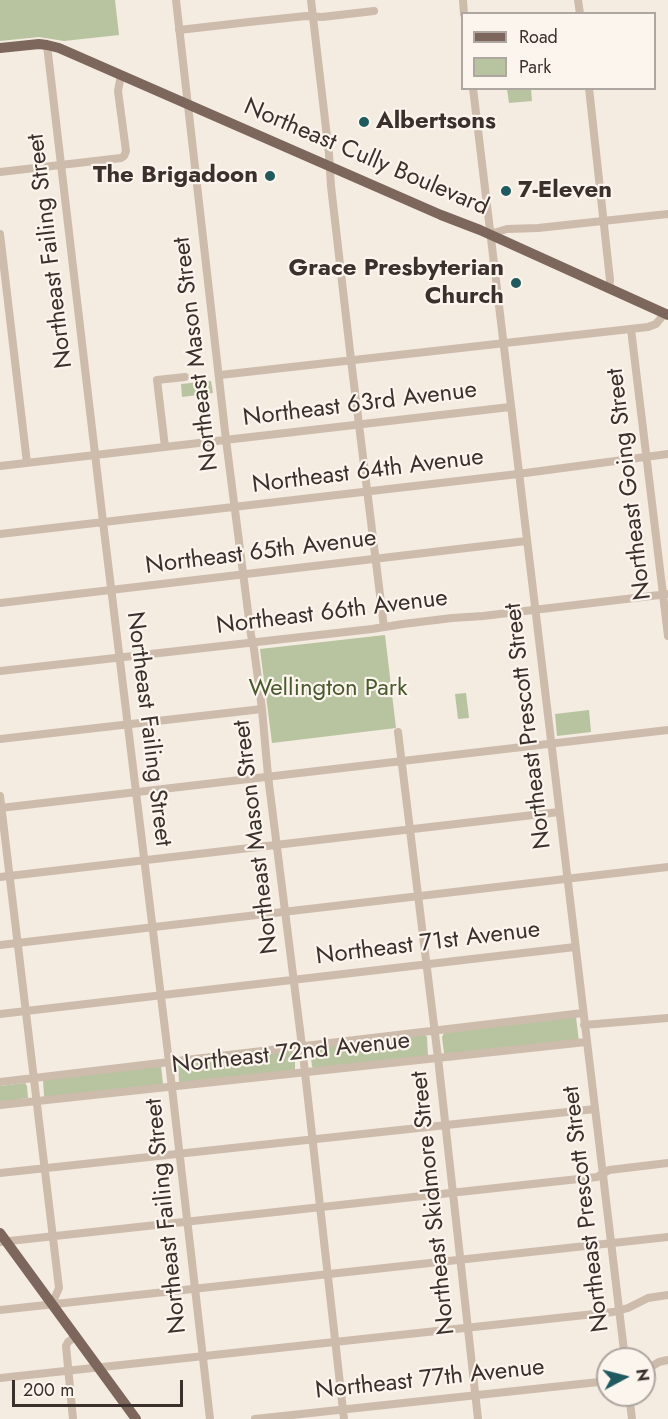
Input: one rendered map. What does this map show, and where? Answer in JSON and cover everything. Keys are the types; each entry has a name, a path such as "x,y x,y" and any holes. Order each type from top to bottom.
{"main road":[{"name":"Northeast Cully Boulevard","path":"47,45 59,48 441,215 490,234 667,314"},
{"path":"0,48 47,45"},
{"path":"2,1239 136,1419"}],"street":[{"name":"Northeast Mason Street","path":"176,0 226,440 262,709 344,1414"},
{"path":"310,0 384,627"},
{"path":"179,30 374,11"},
{"name":"Northeast Failing Street","path":"47,45 210,1419"},
{"path":"0,172 116,160 124,156 125,138 118,91 121,75"},
{"name":"Northeast Prescott Street","path":"473,90 624,1347"},
{"path":"589,90 610,280 609,289"},
{"path":"490,234 507,229 538,228 668,214"},
{"path":"0,234 3,293 27,463"},
{"path":"220,375 653,326 667,314"},
{"name":"Northeast Going Street","path":"631,329 665,594 668,636"},
{"path":"165,447 157,380 185,377"},
{"name":"Northeast 63rd Avenue","path":"0,466 510,407"},
{"name":"Northeast 64th Avenue","path":"0,534 518,474 668,454"},
{"name":"Northeast 65th Avenue","path":"0,603 526,541"},
{"name":"Northeast 66th Avenue","path":"0,671 665,594"},
{"path":"0,740 262,709"},
{"path":"1,807 668,730"},
{"name":"Northeast Skidmore Street","path":"398,732 438,1058 478,1419"},
{"path":"0,796 5,876 18,943 59,1288 52,1304"},
{"path":"5,876 559,812"},
{"path":"0,945 668,867"},
{"name":"Northeast 71st Avenue","path":"0,1014 575,947"},
{"name":"Northeast 72nd Avenue","path":"0,1082 583,1013"},
{"path":"584,1025 668,1018"},
{"name":"Northeast 72nd Avenue","path":"0,1105 586,1042"},
{"path":"0,1173 595,1109"},
{"path":"2,1239 52,1236 597,1177 609,1170 668,1163"},
{"path":"0,1310 668,1237"},
{"path":"0,1378 619,1311 648,1298 668,1295"},
{"path":"73,1419 66,1346 75,1337"},
{"name":"Northeast 77th Avenue","path":"255,1419 344,1414 475,1395 596,1382"}],"green space":[{"path":"0,0 115,0 119,35 64,41 39,37 0,41"},
{"path":"507,90 531,90 532,101 509,103"},
{"path":"211,381 213,393 182,397 181,384"},
{"name":"Wellington Park","path":"385,635 396,728 272,743 260,649"},
{"path":"466,693 469,718 458,719 455,694"},
{"path":"589,710 591,732 557,736 555,714"},
{"path":"576,1017 579,1041 444,1053 442,1037 444,1033"},
{"path":"425,1035 428,1056 313,1068 312,1066 311,1048"},
{"path":"293,1051 295,1070 181,1083 179,1081 179,1064"},
{"path":"161,1066 163,1084 45,1098 44,1096 43,1080"},
{"path":"25,1083 28,1098 0,1102 0,1086"}],"place":[{"name":"Albertsons","path":"364,122"},
{"name":"The Brigadoon","path":"270,176"},
{"name":"7-Eleven","path":"506,191"},
{"name":"Grace Presbyterian Church","path":"516,283"}]}
